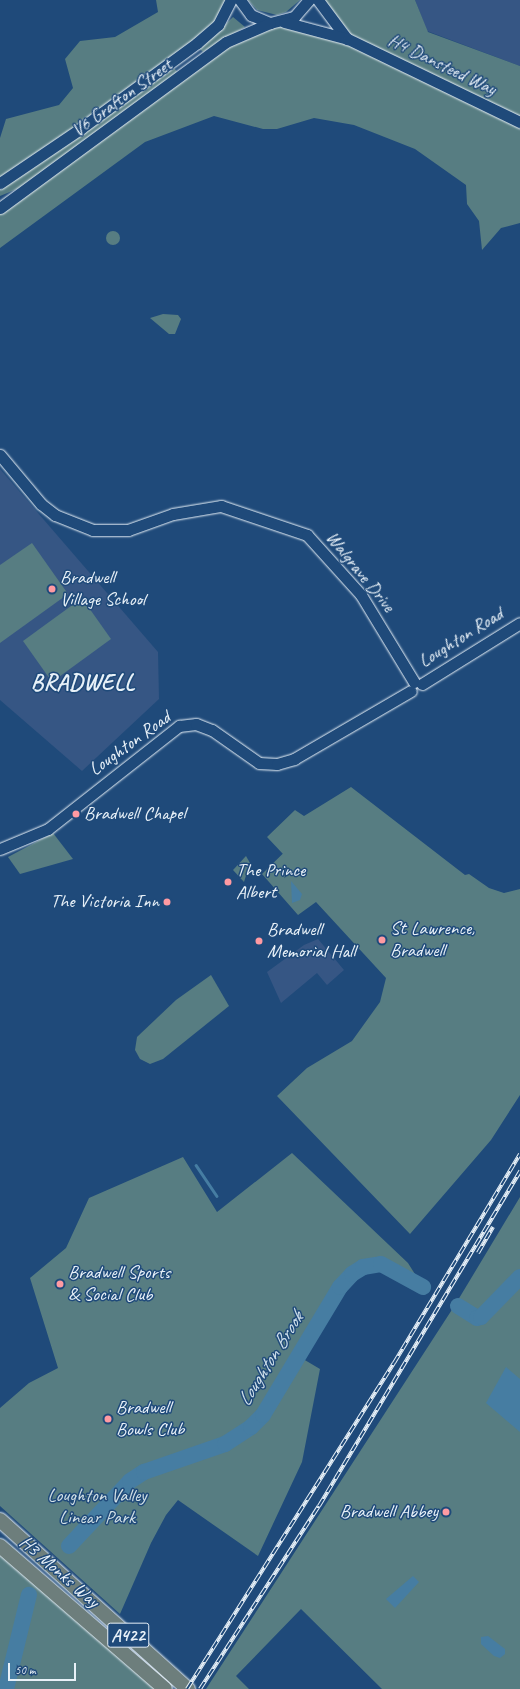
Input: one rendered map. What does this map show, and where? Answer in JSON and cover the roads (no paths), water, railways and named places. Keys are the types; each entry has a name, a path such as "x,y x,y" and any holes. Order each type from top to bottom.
{"main road":[{"name":"H3 Monks Way","path":"0,1520 67,1582 188,1689"},
{"name":"H3 Monks Way","path":"0,1546 165,1689"}],"street":[{"name":"V6 Grafton Street","path":"0,183 169,65 197,43 218,25 231,0"},
{"path":"240,0 251,15 270,23 284,22 299,14 309,0"},
{"name":"H4 Dansteed Way","path":"318,0 349,40"},
{"name":"H4 Dansteed Way","path":"284,22 349,40 520,122"},
{"name":"V6 Grafton Street","path":"0,208 181,77 226,42 270,23"},
{"name":"Walgrave Drive","path":"0,455 41,504 55,515 88,529 128,530 173,514 221,506 307,535 361,595 415,686"},
{"name":"Loughton Road","path":"0,849 48,829 179,726 196,724 212,730 259,763 277,764 294,759 520,623"}],"waterway":[{"path":"196,1165 217,1196"},
{"name":"Loughton Brook","path":"69,1546 130,1481 144,1472 225,1444 251,1427 263,1415 340,1287 352,1274 363,1267 381,1264 423,1287"},
{"name":"Loughton Brook","path":"458,1306 477,1318 481,1317 520,1277"},
{"name":"Loughton Brook","path":"6,1689 29,1595"}],"railway":[{"path":"187,1689 394,1363 520,1154"},
{"path":"200,1689 319,1506 520,1171"},
{"path":"478,1253 493,1227"}],"place":[{"name":"Bradwell Village School","path":"52,589"},
{"name":"Bradwell Chapel","path":"76,814"},
{"name":"The Prince Albert","path":"228,882"},
{"name":"The Victoria Inn","path":"167,902"},
{"name":"St Lawrence, Bradwell","path":"382,940"},
{"name":"Bradwell Memorial Hall","path":"259,941"},
{"name":"Bradwell Sports & Social Club","path":"60,1284"},
{"name":"Bradwell Bowls Club","path":"108,1419"},
{"name":"Bradwell Abbey","path":"446,1512"}],"district":[{"name":"BRADWELL","path":"83,683"}],"park label":[{"name":"Loughton Valley Linear Park","path":"97,1507"}]}
